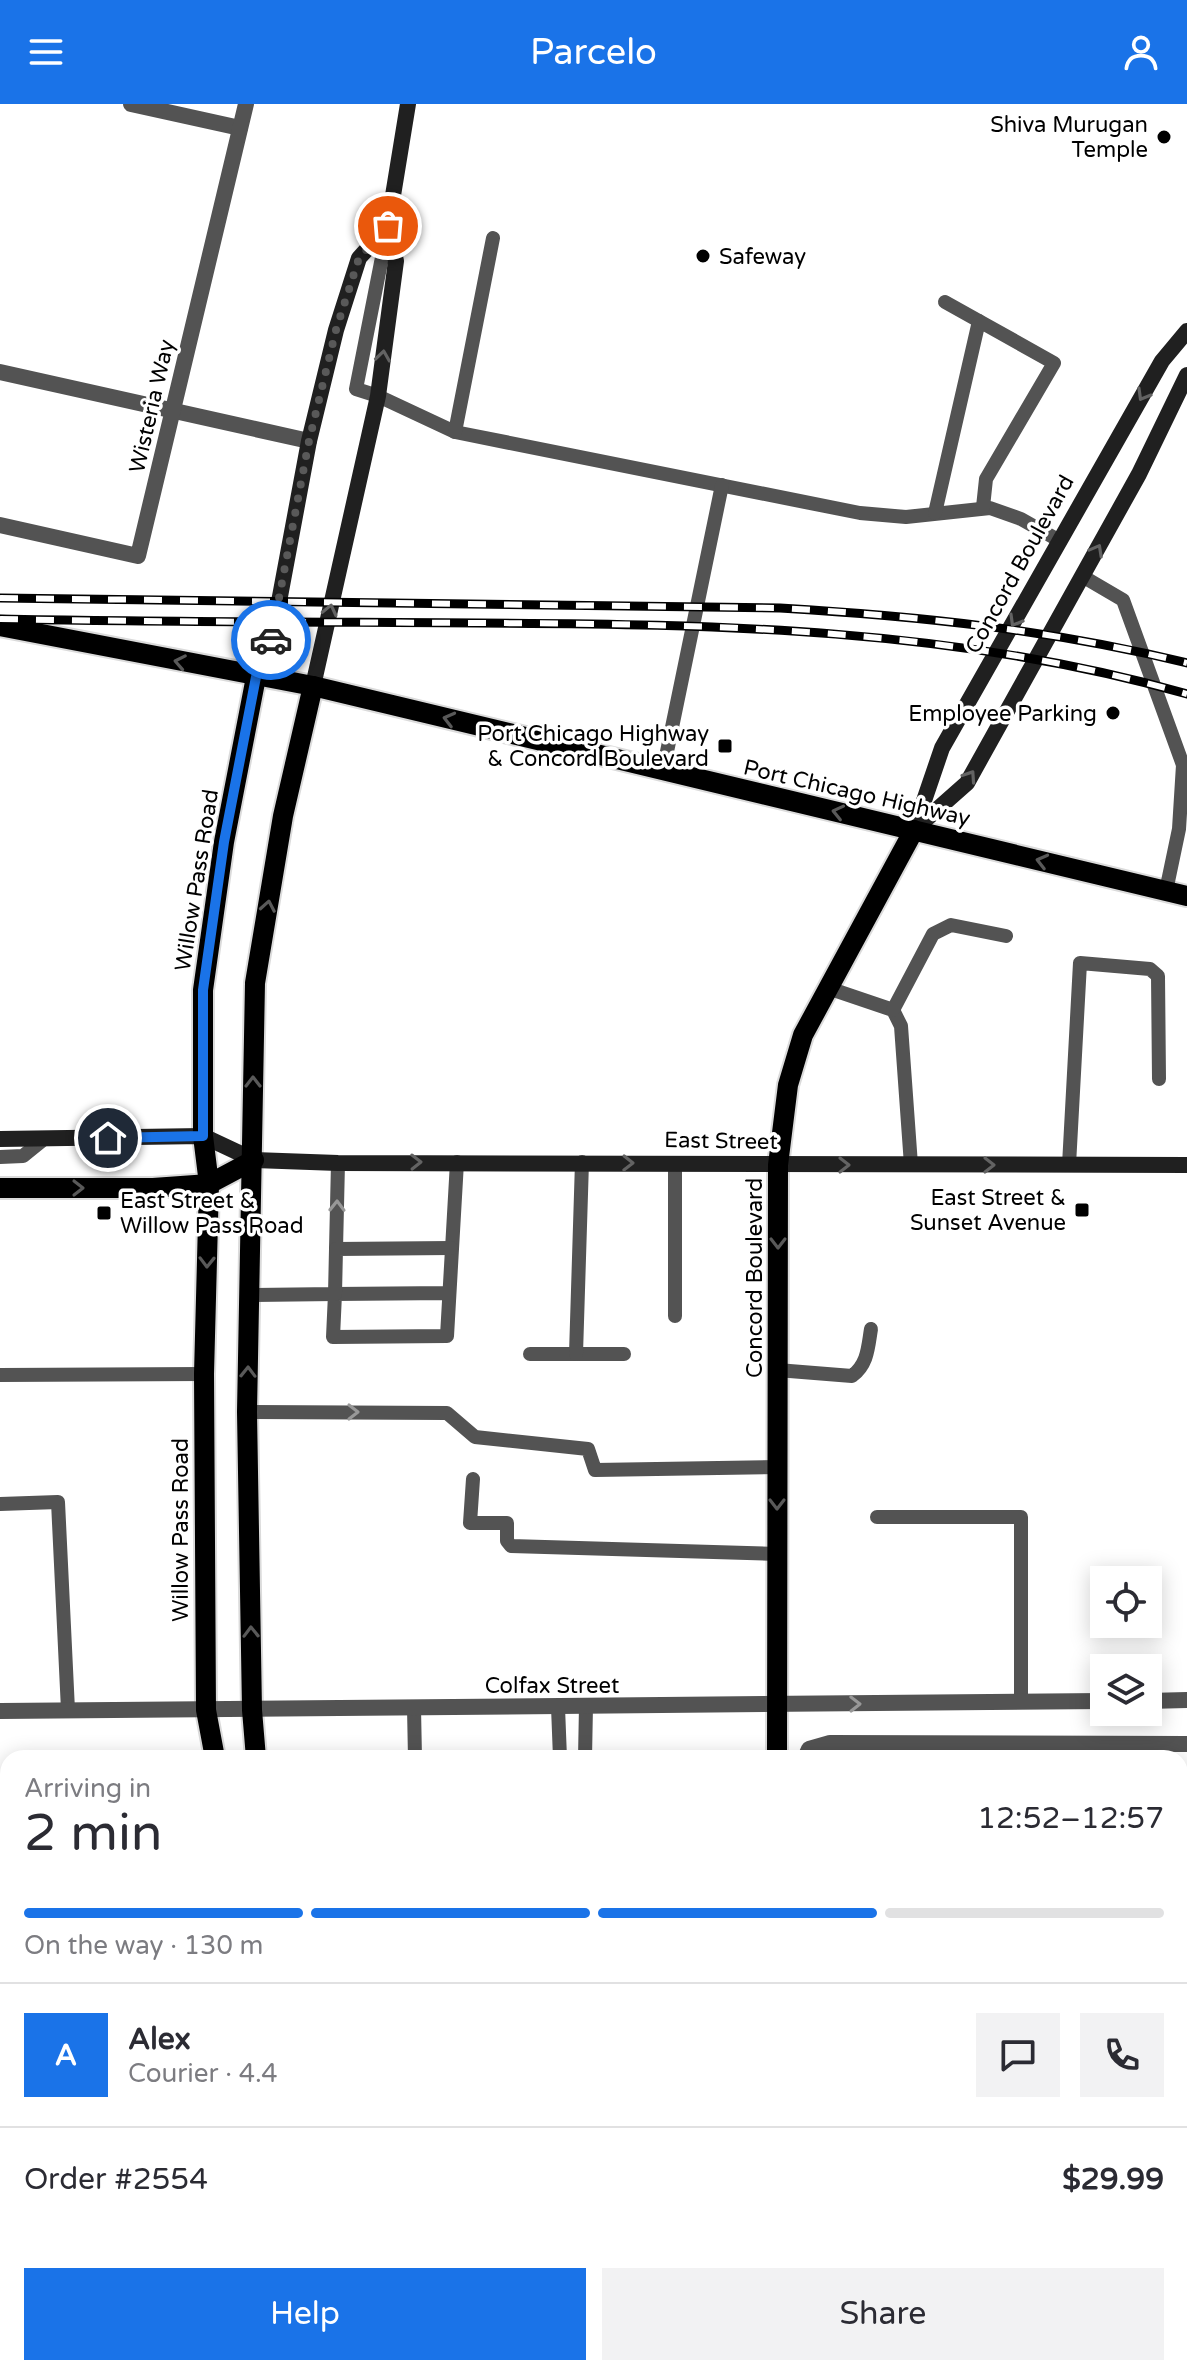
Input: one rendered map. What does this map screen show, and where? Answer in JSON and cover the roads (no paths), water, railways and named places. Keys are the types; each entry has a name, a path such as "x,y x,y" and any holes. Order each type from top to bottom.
{"main road":[{"path":"255,1750 247,1412 256,975 283,816 378,396 396,261 388,226 408,104"},
{"name":"Willow Pass Road","path":"214,1750 206,1710 204,1374 209,1184 203,1136 203,990 224,842 256,677 273,634 309,441 336,330 359,258 388,226"},
{"name":"Concord Boulevard","path":"777,1750 778,1165 788,1085 803,1035 914,830 942,748 1162,361 1187,331"},
{"name":"Concord Boulevard","path":"914,830 967,783 1139,474 1187,375"},
{"name":"Port Chicago Highway","path":"0,626 313,686 1187,896"},
{"name":"East Street","path":"0,1139 203,1136 254,1160 338,1163 1187,1165"},
{"path":"0,1188 153,1188 209,1184 254,1160"}],"street":[{"path":"131,104 240,128"},
{"name":"Wisteria Way","path":"0,525 138,556 246,104"},
{"path":"0,372 309,441"},
{"path":"1162,1701 1187,1700"},
{"name":"Colfax Street","path":"0,1711 1090,1701"},
{"path":"809,1750 830,1743 1187,1744"}],"lane":[{"path":"455,432 493,238"},
{"path":"945,302 1054,363 986,479 983,507"},
{"path":"935,513 979,321"},
{"path":"378,396 455,432 860,513 906,517 983,507 1021,519 1060,541"},
{"path":"663,771 722,485"},
{"path":"1082,576 1123,600 1183,765 1179,829 1166,891"},
{"path":"893,1010 933,934 951,925 1006,936"},
{"path":"1069,1165 1080,963 1150,969 1158,976 1159,1079"},
{"path":"828,988 893,1010 901,1026 911,1165"},
{"path":"0,1157 23,1156 44,1139"},
{"path":"338,1163 333,1337 447,1336 457,1162"},
{"path":"576,1354 582,1162"},
{"path":"675,1163 675,1316"},
{"path":"336,1249 451,1248"},
{"path":"250,1295 449,1293"},
{"path":"777,1370 852,1376 862,1369 868,1354 871,1329"},
{"path":"530,1354 624,1354"},
{"path":"0,1375 204,1374"},
{"path":"247,1412 447,1413 475,1437 588,1449 595,1470 777,1467"},
{"path":"473,1479 470,1523 507,1523 507,1541 511,1546 777,1554"},
{"path":"0,1504 58,1502 68,1710"},
{"path":"877,1517 1021,1517 1021,1702"},
{"path":"585,1750 586,1706"},
{"path":"558,1707 560,1750"},
{"path":"414,1708 415,1750"}],"railway":[{"path":"0,598 780,608 985,626 1137,651 1187,663"},
{"path":"0,619 657,625 836,634 1012,655 1100,672 1187,694"}],"place":[{"name":"Shiva Murugan Temple","path":"1164,137"},
{"name":"Safeway","path":"703,256"},
{"name":"Employee Parking","path":"1113,713"},
{"name":"Port Chicago Highway & Concord Boulevard","path":"725,746"},
{"name":"East Street & Sunset Avenue","path":"1082,1210"},
{"name":"East Street & Willow Pass Road","path":"104,1213"}]}
